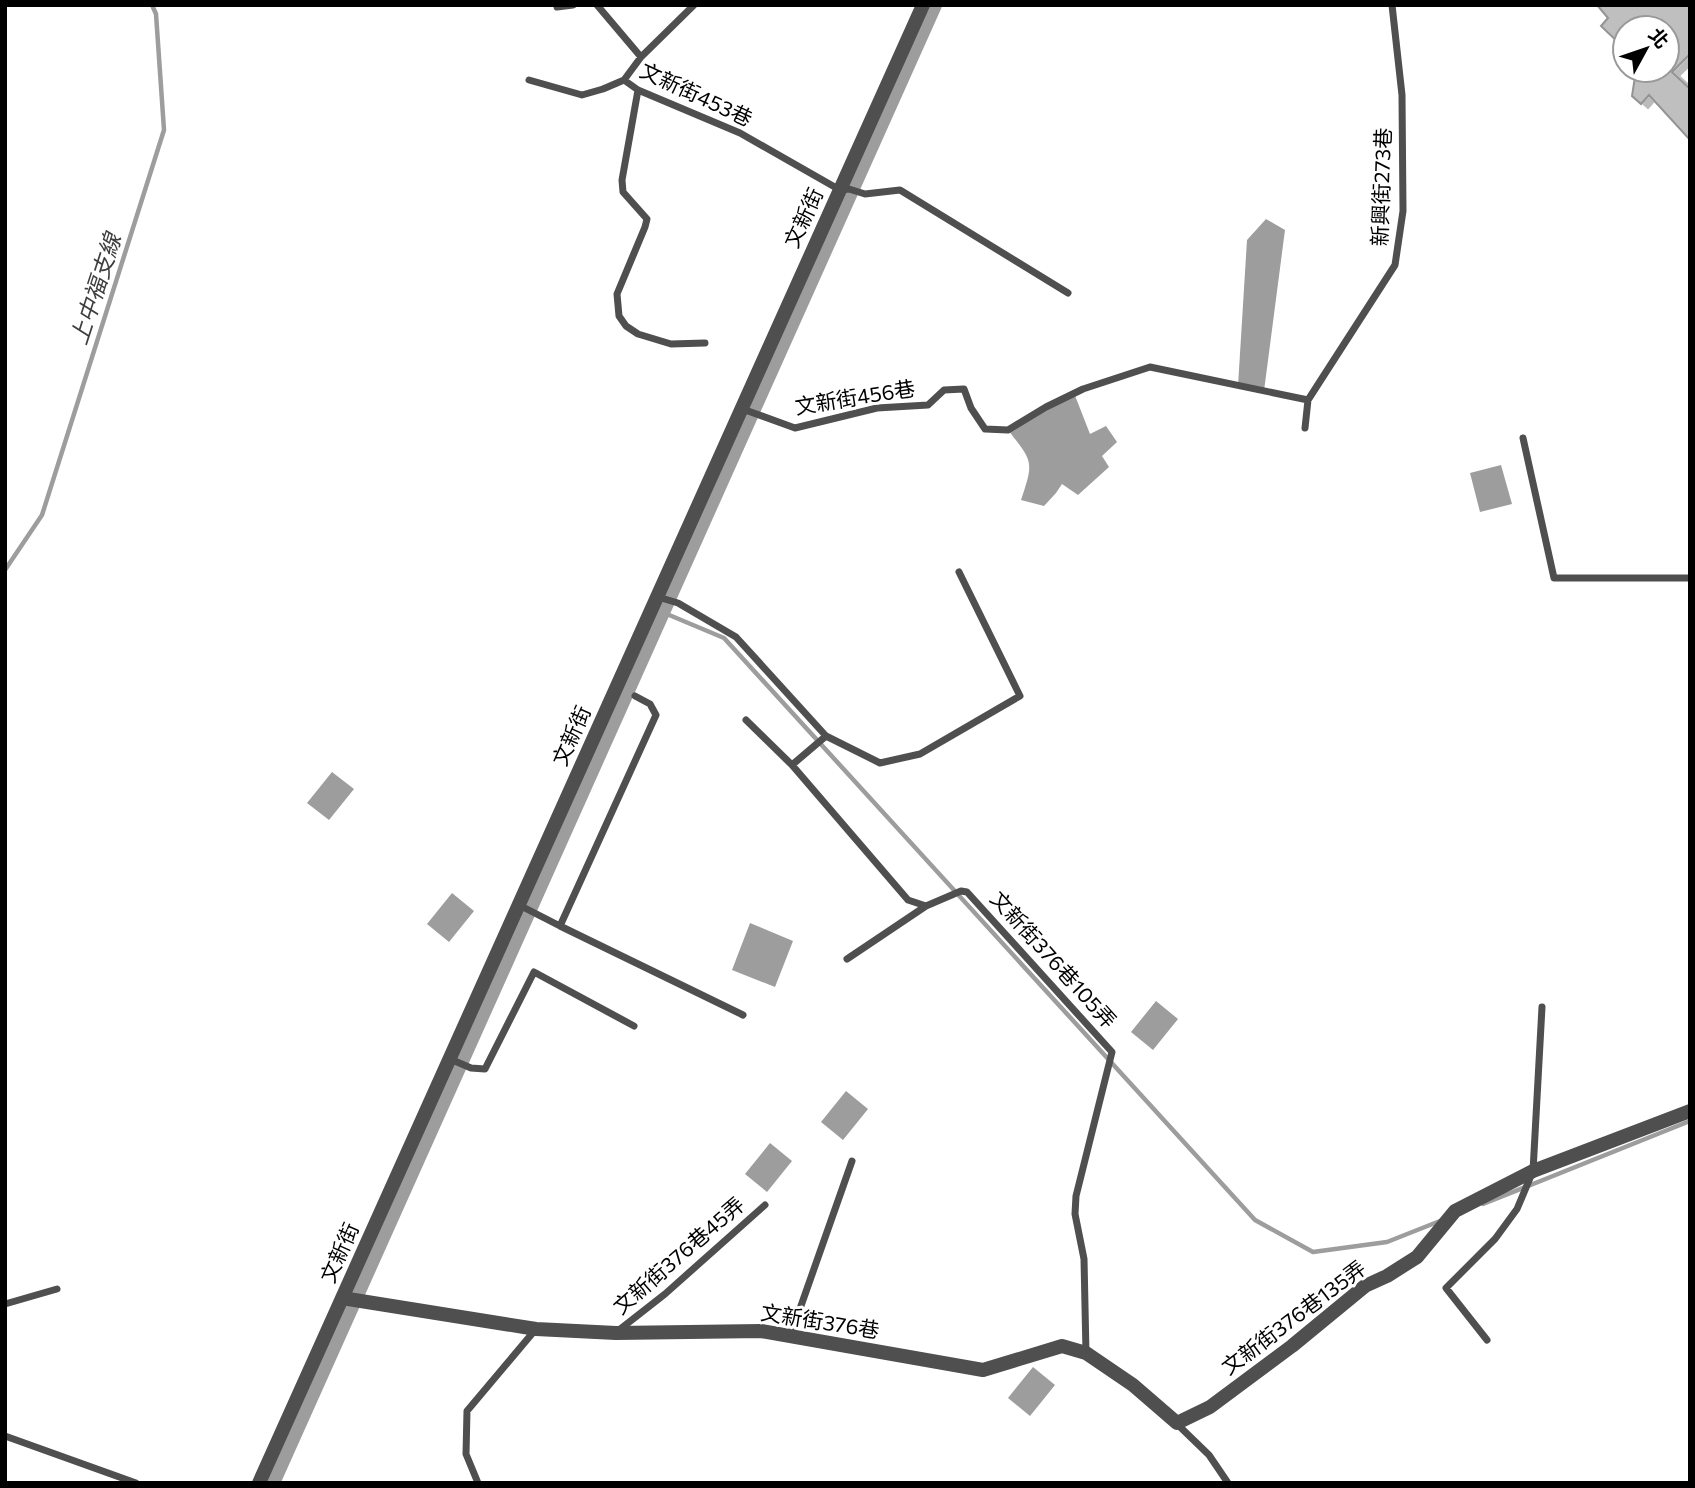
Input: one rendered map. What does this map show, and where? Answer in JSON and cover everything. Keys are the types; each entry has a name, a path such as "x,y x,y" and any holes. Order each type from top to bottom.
{"street":[{"name":"文新街","path":"259,1483 662,598 743,411 845,189 923,5"},
{"name":"文新街376巷135弄","path":"1177,1423 1220,1399 1292,1346 1365,1286 1417,1257 1455,1211 1690,1111"},
{"name":"文新街376巷","path":"343,1298 536,1329 616,1333 761,1331 983,1370 1062,1346 1086,1353 1133,1385 1177,1423"}],"lane":[{"path":"557,8 573,5"},
{"path":"597,5 641,57"},
{"path":"624,80 641,57 694,5"},
{"name":"新興街273巷","path":"1305,428 1308,400 1395,265 1402,211 1402,107 1392,5"},
{"name":"文新街453巷","path":"529,80 582,94 624,80 638,90 740,133 845,189"},
{"path":"638,90 622,180 623,192 647,219 617,295 619,316 626,326 638,334 671,344 705,343"},
{"path":"845,189 865,194 900,190 1068,293"},
{"name":"文新街456巷","path":"743,411 795,428 877,408 928,405 944,390 964,389 971,408 985,429 1007,430 1083,389 1150,367 1308,400"},
{"path":"1523,438 1554,578 1690,578"},
{"path":"662,598 678,603 736,637 825,737 880,763 920,754 1020,696 958,572"},
{"path":"560,926 656,715 650,704 635,696"},
{"path":"746,720 792,765 908,900 926,906"},
{"path":"792,765 825,737"},
{"name":"文新街376巷105弄","path":"847,959 926,906 961,891 967,892 1111,1054 1076,1196 1075,1214 1084,1259 1086,1353"},
{"path":"523,907 743,1016"},
{"path":"452,1060 471,1068 485,1069 534,972 634,1026"},
{"path":"1487,1340 1446,1288 1495,1239 1517,1209 1532,1176 1542,1007"},
{"path":"790,1337 852,1161"},
{"name":"文新街376巷45弄","path":"616,1333 765,1205"},
{"path":"5,1304 57,1289"},
{"path":"478,1483 466,1454 467,1411 536,1329"},
{"path":"1177,1423 1209,1455 1227,1483"},
{"path":"5,1436 136,1483"}],"shaded area":[{"path":"1266,219 1285,230 1264,391 1238,386 1247,240"},
{"path":"1074,393 1090,434 1106,426 1117,442 1102,456 1109,467 1078,495 1062,484 1044,506 1021,500 1028,477 1029,462 1008,430"},
{"path":"1501,465 1512,504 1480,512 1470,473"},
{"path":"332,772 354,789 329,820 307,803"},
{"path":"452,893 474,911 449,942 427,924"},
{"path":"750,923 793,941 775,987 732,970"},
{"path":"1156,1001 1178,1019 1153,1050 1131,1032"},
{"path":"846,1091 868,1109 843,1140 821,1122"},
{"path":"770,1143 792,1161 767,1192 745,1174"},
{"path":"1033,1367 1055,1385 1030,1416 1008,1398"}],"building":[{"path":"1597,5 1690,5 1690,54 1681,63 1681,14 1611,14 1611,36 1601,26 1608,18"},
{"path":"1681,80 1690,89 1690,140 1649,95 1641,104 1632,96 1634,84 1681,84"}],"waterway":[{"name":"上中福支線","path":"5,570 42,515 164,130 156,14 152,5"},
{"path":"272,1483 934,5"},
{"path":"662,612 724,638 1255,1220 1313,1252 1387,1242 1440,1221"},
{"path":"1483,1204 1690,1121"}]}
